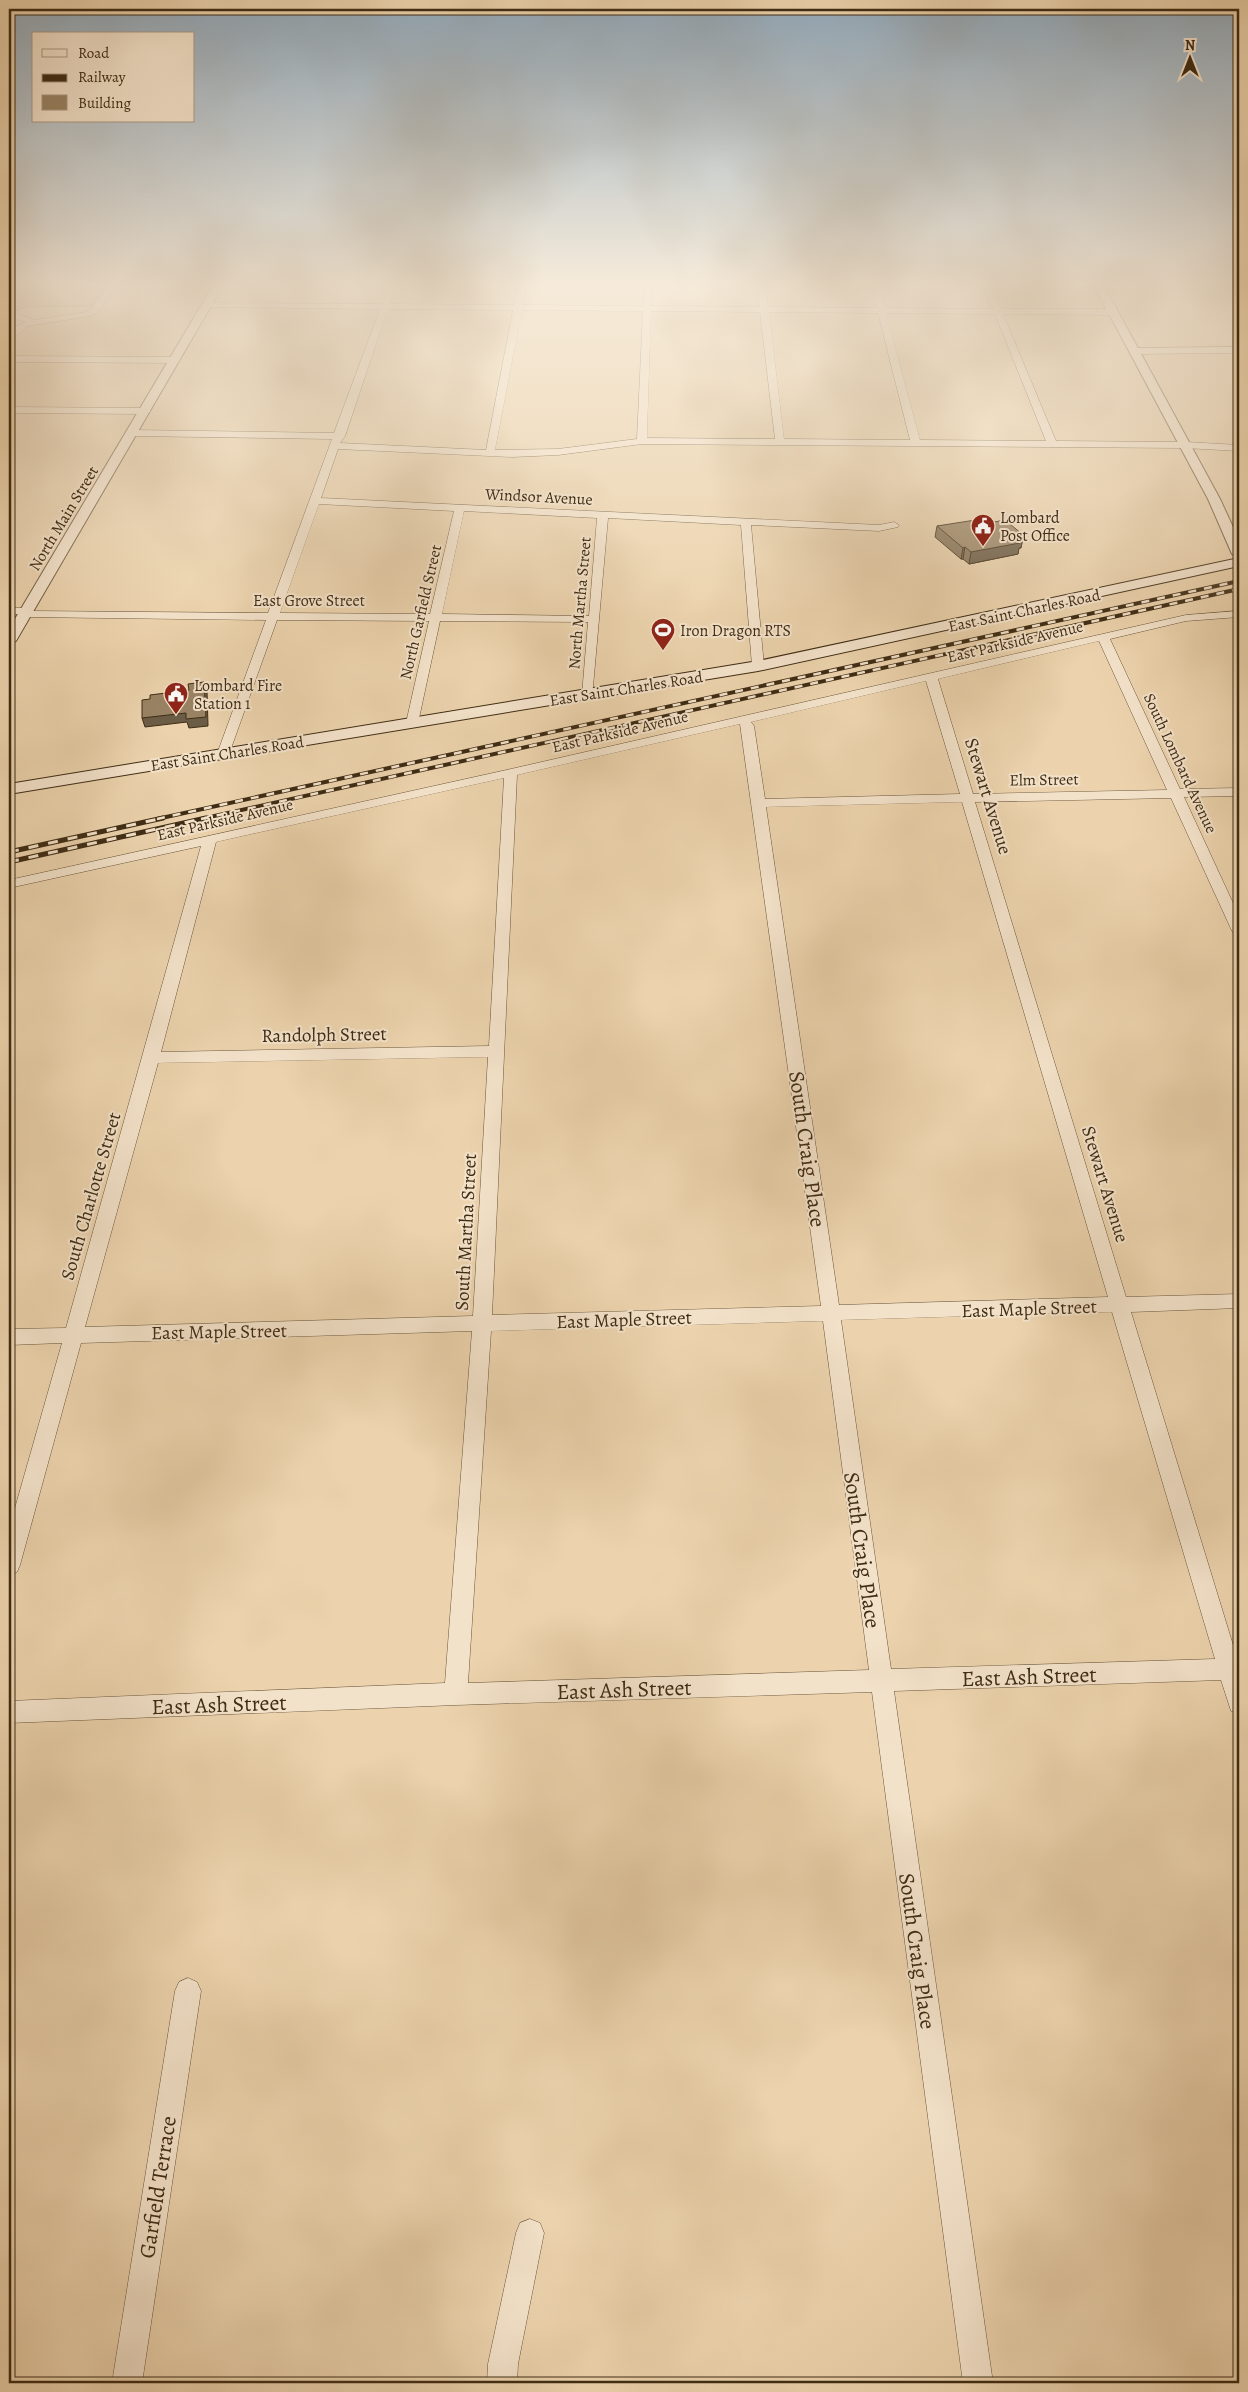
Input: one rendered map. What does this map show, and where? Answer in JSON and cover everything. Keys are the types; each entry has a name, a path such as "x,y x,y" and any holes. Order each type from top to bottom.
{"main road":[{"name":"East Saint Charles Road","path":"9,789 758,666 969,622 1239,562"}],"street":[{"name":"North Main Street","path":"9,641 156,394"},
{"path":"223,754 355,394"},
{"path":"490,453 501,394"},
{"path":"642,441 644,394"},
{"path":"774,394 780,442"},
{"path":"903,394 916,443"},
{"path":"1031,394 1052,444"},
{"path":"1157,394 1214,498 1239,554"},
{"path":"9,410 146,411"},
{"path":"133,433 338,441 490,453 542,453 642,441 1052,444 1239,448"},
{"name":"Windsor Avenue","path":"315,501 879,528 894,525"},
{"name":"North Garfield Street","path":"412,723 460,507"},
{"name":"North Martha Street","path":"588,694 603,514"},
{"path":"746,522 758,666"},
{"name":"East Grove Street","path":"9,611 26,613 593,619"},
{"name":"East Parkside Avenue","path":"9,884 210,838 511,773 1186,618 1239,614"},
{"name":"South Lombard Avenue","path":"1103,637 1239,931"},
{"name":"Stewart Avenue","path":"931,677 1121,1305 1234,1669 1239,1703"},
{"name":"South Craig Place","path":"743,719 748,726 759,803 978,2383"},
{"name":"South Martha Street","path":"456,1694 482,1324 511,773"},
{"name":"Elm Street","path":"759,803 1239,792"},
{"name":"South Charlotte Street","path":"9,1565 72,1335 152,1058 210,838"},
{"name":"Randolph Street","path":"152,1058 496,1051"},
{"name":"East Maple Street","path":"9,1337 1239,1302"},
{"name":"East Ash Street","path":"9,1712 456,1694 880,1682 1234,1669"},
{"name":"Garfield Terrace","path":"127,2383 188,1991"},
{"path":"502,2383 503,2364 530,2233"}],"building":[{"path":"988,518 994,522 1005,520 1022,534 1020,535 1023,537 1015,538 1020,543 971,552 965,547 963,548 937,526"},
{"name":"Lombard Fire Station 1","path":"204,682 206,717 186,719 186,713 142,718 142,700 150,699 150,695 189,690 188,684"}],"railway":[{"path":"157,819 1239,581"},
{"path":"201,819 1239,589"},
{"path":"9,852 163,818"},
{"path":"9,862 206,818"}],"place":[{"name":"Lombard Post Office","path":"983,547"},
{"name":"Iron Dragon RTS","path":"663,651"},
{"name":"Lombard Fire Station 1","path":"176,715"}]}
